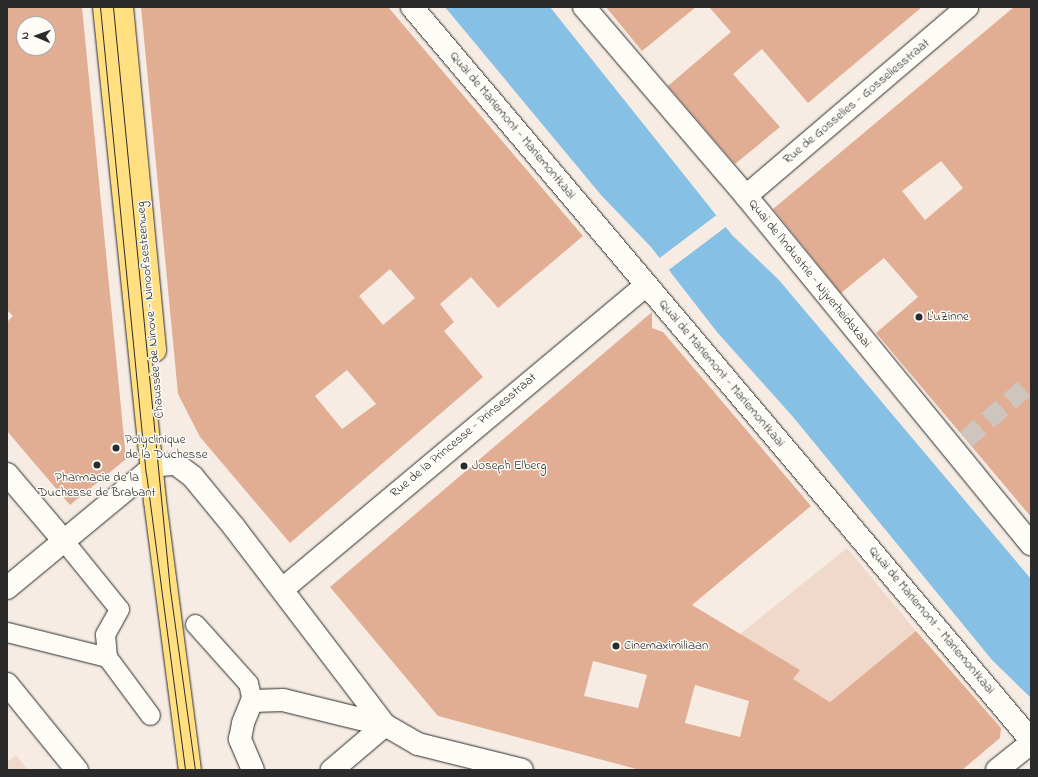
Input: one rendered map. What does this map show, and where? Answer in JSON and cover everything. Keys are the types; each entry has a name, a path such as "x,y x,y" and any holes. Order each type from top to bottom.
{"main road":[{"name":"Chaussée de Ninove - Ninoofsesteenweg","path":"104,7 158,467"},
{"name":"Chaussée de Ninove - Ninoofsesteenweg","path":"122,7 158,467 165,585 189,760"}],"street":[{"name":"Quai de Mariemont - Mariemontkaai","path":"412,7 1031,740"},
{"name":"Quai de l'Industrie - Nijverheidskaai","path":"584,7 746,196 1031,544"},
{"name":"Rue de Gosselies - Gosseliesstraat","path":"746,196 967,7"},
{"name":"Rue de la Princesse - Prinsesstraat","path":"284,588 646,285"},
{"path":"7,588 158,467 176,464 193,477 284,588 385,725"},
{"path":"7,474 120,609 105,634 107,657 150,715"},
{"path":"195,624 248,683 252,701 240,739 253,770"},
{"path":"7,632 107,657"},
{"path":"7,684 77,770"},
{"path":"252,701 283,700 385,725 418,744 522,770"},
{"path":"332,770 385,725"},
{"path":"997,770 1031,743"}],"shaded area":[{"path":"847,548 916,631 830,702 760,659 740,634"},
{"path":"16,755 28,770 7,770 7,762"}],"water":[{"path":"445,7 550,7 732,235 779,280 1031,579 1031,698 992,660 794,418 717,332 651,247 601,195"}],"pier":[{"path":"718,214 727,226 668,271 659,259"}],"building":[{"path":"7,7 82,7 126,459 70,505 7,431 7,322 13,316 7,310"},
{"path":"141,7 388,7 583,236 498,308 471,277 440,304 454,322 444,331 483,377 290,543 200,437 178,394","holes":["390,269 415,298 383,325 359,296","347,370 376,404 342,429 315,396"]},
{"path":"606,7 696,7 642,51"},
{"path":"709,7 922,7 808,103 762,49 733,74 780,127 735,164 668,86 731,32"},
{"path":"1014,7 1031,7 1031,517 876,333 918,297 884,258 841,293 773,209","holes":["941,161 963,188 925,220 902,191"]},
{"path":"652,312 652,328 663,332 811,506 692,605 800,670 793,679 830,702 916,631 1001,728 1000,738 962,770 640,770 438,716 330,587","holes":["593,661 647,675 638,708 584,696","695,685 749,701 740,737 685,723"]}],"tunnel":[{"path":"966,439 1031,382"}],"tram line":[{"path":"100,7 146,473 185,770"},
{"path":"113,7 170,590 195,770"}],"place":[{"name":"L'uZinne","path":"919,317"},
{"name":"Polyclinique de la Duchesse","path":"116,448"},
{"name":"Pharmacie de la Duchesse de Brabant","path":"97,465"},
{"name":"Joseph Elberg","path":"464,466"},
{"name":"Cinemaximiliaan","path":"616,646"}]}
